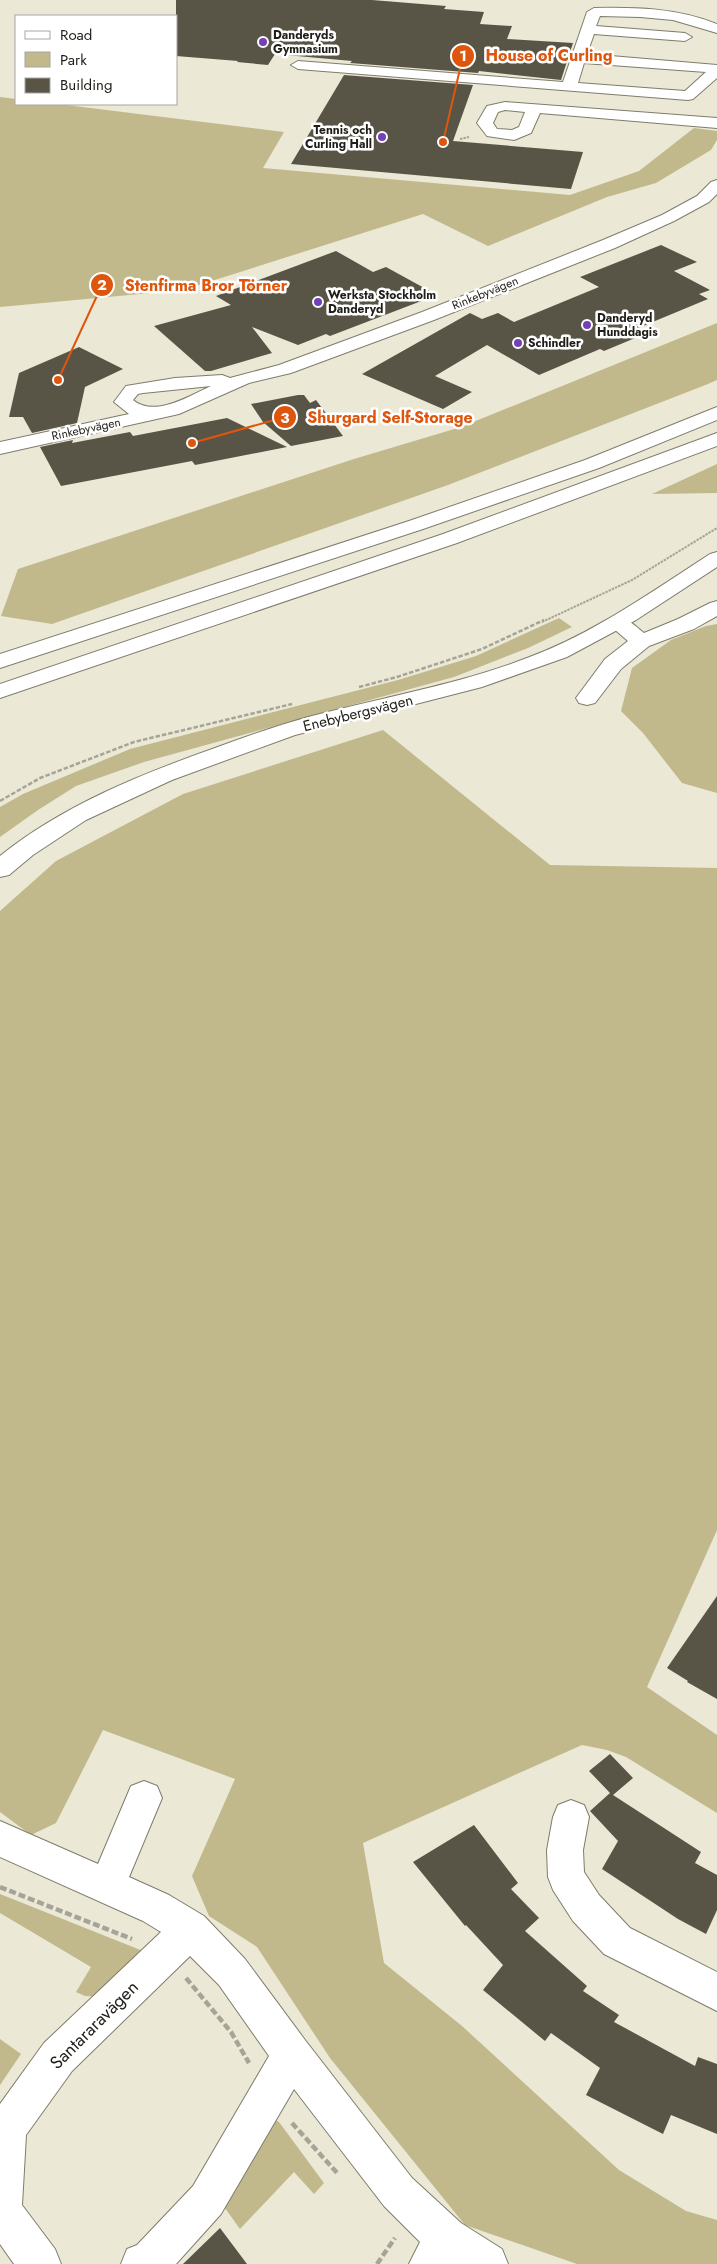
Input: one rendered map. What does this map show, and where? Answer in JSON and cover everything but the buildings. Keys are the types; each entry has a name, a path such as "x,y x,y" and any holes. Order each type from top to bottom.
{"main road":[{"path":"564,111 578,58 594,12 623,12 674,17 696,21 717,29"},
{"path":"588,29 685,37"},
{"path":"583,44 602,45"},
{"path":"578,58 717,70"},
{"path":"298,65 572,83 688,96 717,70"},
{"path":"534,108 717,123"},
{"name":"Rinkebyvägen","path":"172,410 137,410 125,405 123,402 124,398 131,391 147,387 243,378 294,366 610,244 668,218 702,199 717,185"},
{"name":"Rinkebyvägen","path":"0,448 172,410 243,378"},
{"path":"0,660 444,515 592,464 717,413"},
{"path":"0,691 425,547 610,482 717,439"},
{"name":"Enebybergsvägen","path":"0,869 75,816 162,774 287,730 466,686 536,662 595,637 717,558"},
{"path":"587,698 613,664 641,641 686,624 717,607"},
{"path":"618,623 641,641"},
{"path":"107,1887 144,1798"},
{"path":"571,1817 565,1850 566,1877 586,1908 617,1941 717,1992"},
{"path":"0,1839 156,1908 179,1941 232,1972 291,2054 398,2192 426,2249 487,2264"},
{"name":"Santararavägen","path":"40,2264 1,2211 6,2128 58,2057 179,1941"},
{"path":"142,2264 149,2262 207,2200 269,2096 291,2054"}],"path":[{"path":"352,688 397,677 482,649 632,580 717,528"},
{"path":"0,801 40,778 134,742 298,702"},
{"path":"0,1887 179,1941 269,2096 342,2178"},
{"path":"388,2231 395,2238 426,2249"},
{"path":"377,2264 395,2238"}],"green space":[{"path":"0,97 15,99 15,105 66,105 284,132 263,168 570,195 639,171 694,128 717,131 717,140 711,150 656,183 607,197 488,246 423,214 183,290 0,307"},
{"path":"717,323 717,380 708,384 448,485 52,624 1,616 18,569 354,459 461,427"},
{"path":"717,464 717,493 652,494"},
{"path":"559,618 572,627 528,648 454,677 144,762 76,786 0,837 0,807 23,794 130,749 398,680 476,656"},
{"path":"717,624 717,793 682,783 643,733 621,711 632,668 671,640 706,626"},
{"path":"383,730 550,865 717,868 717,1530 647,1687 717,1735 717,1813 626,1757 607,1750 582,1745 363,1843 384,1963 462,2026 619,2170 686,2211 717,2220 717,2264 577,2264 465,2225 330,2058 257,1947 209,1916 192,1876 235,1779 103,1730 56,1823 31,1835 0,1812 0,911 56,861 183,794"},
{"path":"0,1894 143,1951 99,1997 85,1996 76,1992 91,1967 0,1913"},
{"path":"0,2039 21,2054 0,2085"},
{"path":"274,2119 279,2122 324,2183 314,2194 294,2172 240,2229 222,2204"}],"place":[{"name":"Danderyds Gymnasium","path":"263,42"},
{"name":"Tennis och Curling Hall","path":"382,137"},
{"name":"House of Curling","path":"443,142"},
{"name":"Werksta Stockholm Danderyd","path":"318,302"},
{"name":"Danderyd Hunddagis","path":"587,325"},
{"name":"Schindler","path":"518,343"},
{"name":"Stenfirma Bror Törner","path":"58,380"},
{"name":"Shurgard Self-Storage","path":"192,443"}]}
